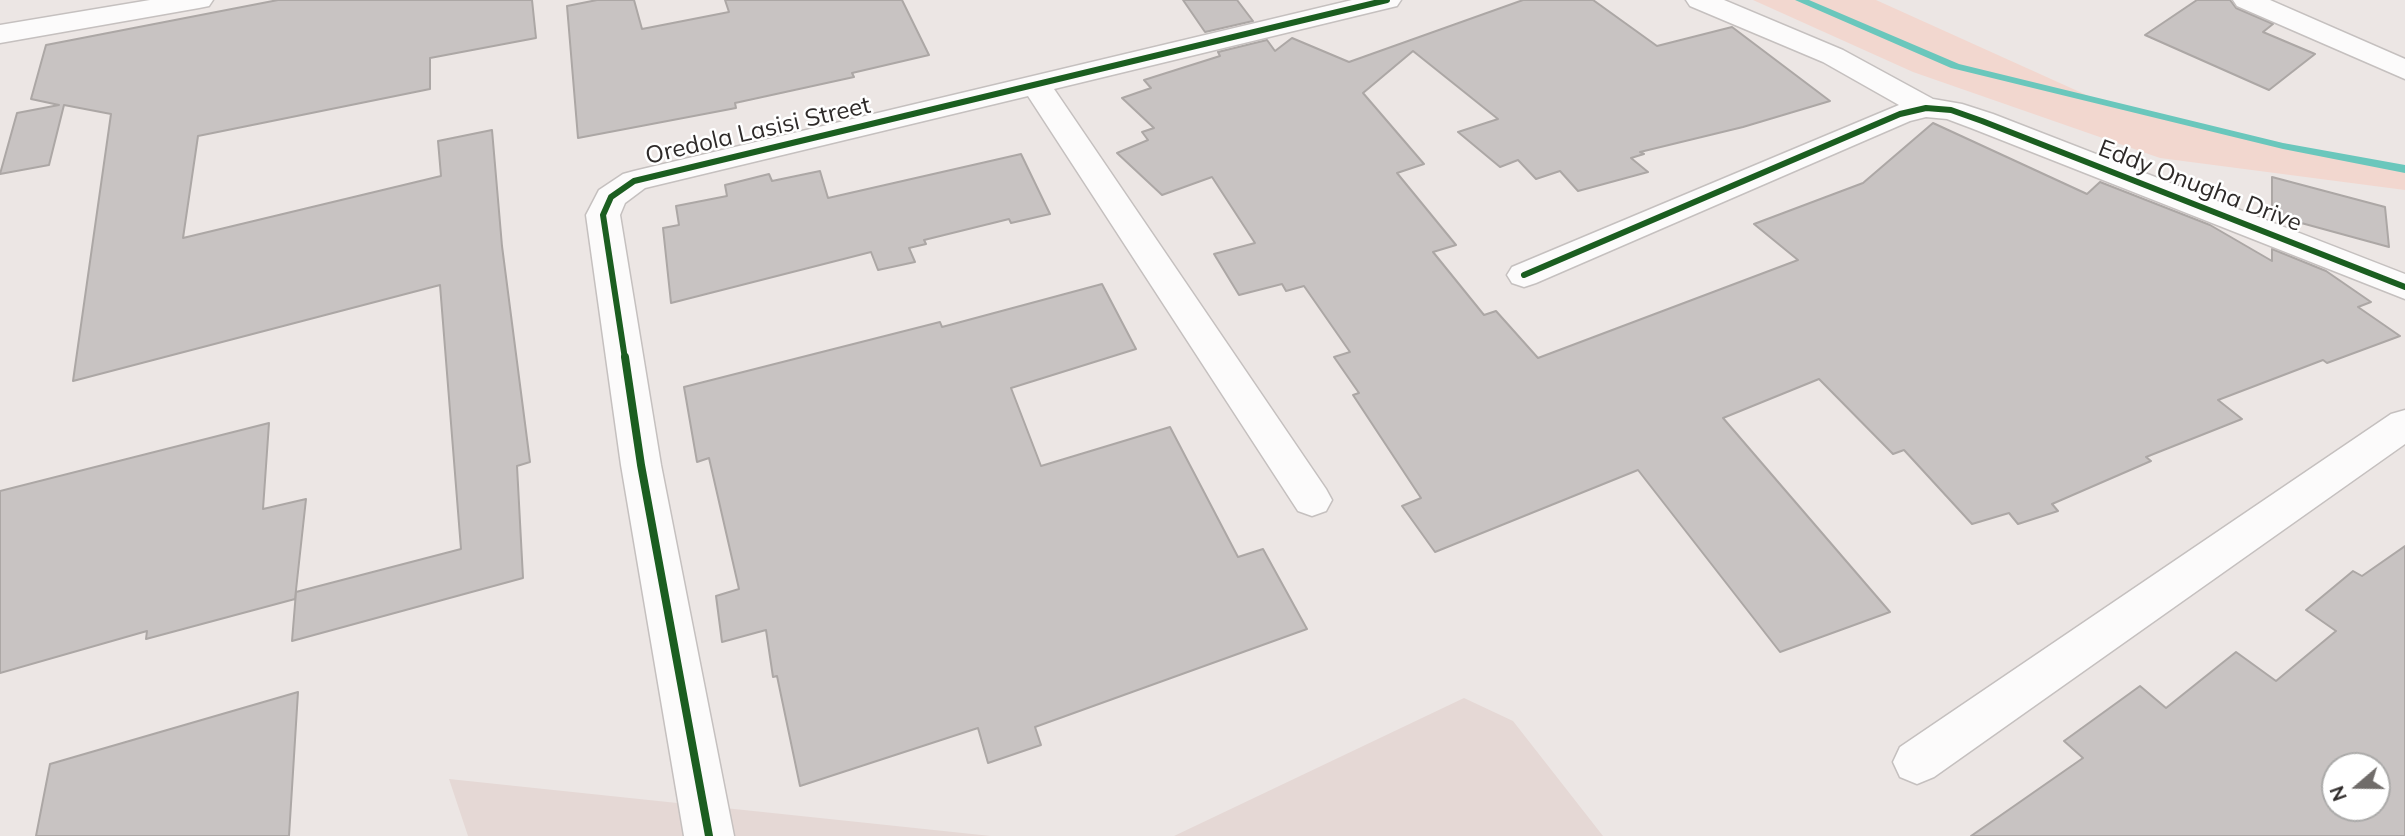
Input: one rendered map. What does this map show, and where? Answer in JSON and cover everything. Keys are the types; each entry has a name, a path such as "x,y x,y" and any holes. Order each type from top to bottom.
{"street":[{"path":"0,34 82,10 199,0"},
{"name":"Oredola Lasisi Street","path":"709,836 641,464 603,215 611,197 634,181 1387,0"},
{"path":"1700,0 1833,56 1926,108"},
{"path":"2247,0 2405,70"},
{"path":"1036,85 1312,500"},
{"path":"1524,275 1900,114 1926,108"},
{"name":"Eddy Onugha Drive","path":"1926,108 1951,110 1982,121 2405,287"},
{"path":"1917,762 2405,424"}],"shaded area":[{"path":"1753,0 1876,0 2113,107 2405,169 2405,190 2160,158 1913,72"},
{"path":"1464,698 1513,721 1603,836 1174,836"},
{"path":"449,779 991,836 468,836"}],"building":[{"path":"278,0 532,0 536,38 430,58 430,89 198,136 183,238 441,176 438,141 492,130 502,246 530,462 517,466 523,578 292,641 296,592 461,549 440,285 73,381 111,114 64,105 49,165 0,174 17,113 59,105 31,99 46,45"},
{"path":"597,0 634,0 642,29 729,12 725,0 902,0 929,55 852,73 854,77 735,103 736,108 578,138 567,6"},
{"path":"1183,0 1237,0 1253,21 1205,32"},
{"path":"1523,0 1593,0 1657,46 1732,27 1830,101 1743,127 1640,152 1644,154 1631,158 1648,172 1578,191 1560,171 1536,179 1518,160 1500,167 1458,132 1498,119 1413,51 1363,93 1424,164 1397,173 1456,245 1433,252 1484,315 1496,311 1538,358 1798,260 1754,224 1863,183 1933,123 2087,194 2100,182 2210,225 2272,261 2272,249 2326,271 2371,302 2358,307 2400,336 2327,363 2323,360 2218,400 2242,419 2146,457 2151,461 2052,504 2058,511 2018,524 2009,513 1972,524 1904,450 1893,454 1819,379 1723,418 1890,612 1780,652 1638,470 1435,552 1402,506 1421,498 1353,395 1359,393 1334,357 1350,352 1304,286 1286,291 1282,284 1239,295 1214,254 1255,243 1212,177 1162,195 1117,153 1148,140 1142,132 1154,128 1122,98 1151,88 1144,80 1220,56 1218,52 1267,40 1275,51 1292,38 1349,62"},
{"path":"2197,0 2230,0 2236,8 2273,24 2263,32 2315,54 2269,90 2145,35"},
{"path":"1021,154 1050,214 1011,223 1009,219 924,240 926,244 909,248 915,262 878,270 871,252 671,303 663,228 679,225 676,206 727,196 725,185 769,174 772,181 820,171 828,198"},
{"path":"2272,177 2385,207 2389,247 2272,215"},
{"path":"1102,284 1136,349 1011,388 1041,466 1170,427 1238,557 1263,549 1307,629 1035,727 1041,745 988,763 978,728 800,786 777,676 773,677 766,630 722,642 716,596 739,589 709,458 697,462 684,387 940,322 942,327"},
{"path":"269,423 263,509 306,499 295,599 146,639 147,631 0,673 0,491"},
{"path":"2405,546 2405,836 1971,836 2083,758 2064,741 2140,686 2166,708 2236,652 2276,681 2336,631 2306,610 2353,571 2362,576"},
{"path":"298,692 289,836 36,836 50,764"}],"waterway":[{"path":"1800,0 1955,66 2283,146 2405,169"}],"cycle path":[{"path":"709,836 641,465 603,215 611,197 634,181 1387,0"},
{"path":"1524,275 1900,114 1926,108 1951,110 1982,121 2405,287"}]}
